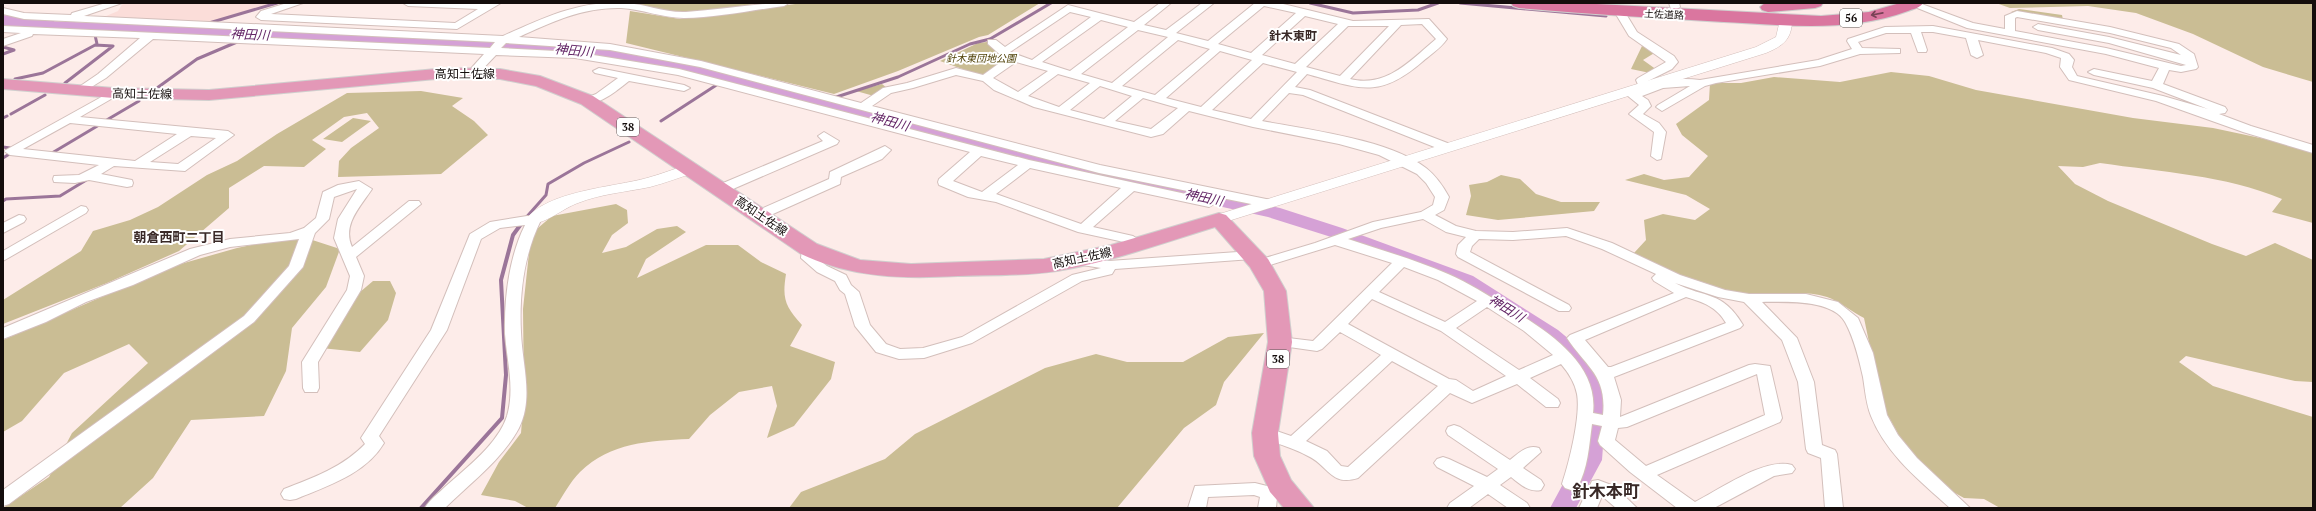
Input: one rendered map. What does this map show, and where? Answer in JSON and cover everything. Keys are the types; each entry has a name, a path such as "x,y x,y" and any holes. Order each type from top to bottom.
{"highway":[{"name":"土佐道路","path":"1519,3 1612,7 1786,20"},
{"name":"56","path":"1786,20 1858,18 1887,12 1912,3"},
{"name":"土佐道路","path":"1612,7 1674,5 1739,8 1810,4"},
{"path":"1739,8 1774,15 1786,20 1794,10 1810,4"}],"main road":[{"name":"高知土佐線","path":"3,84 114,93 238,93 400,76 473,73 500,74 540,81 587,100 809,249 830,260 851,266 897,272 1037,266 1075,260 1138,244 1214,211"},
{"name":"38","path":"1214,211 1256,260 1275,291 1280,342 1265,433 1267,456 1272,496 1300,508"}],"street":[{"path":"3,42 39,31 64,19 117,3"},
{"path":"298,3 265,13 261,17 457,26 493,5"},
{"path":"408,3 493,5"},
{"path":"473,73 491,50 502,40 564,13 578,5 613,4 666,14 685,15 784,3"},
{"path":"1073,74 1166,3"},
{"path":"1115,86 1209,3"},
{"path":"1158,98 1261,3"},
{"path":"1002,51 1068,8 1357,84 1382,83 1400,75 1442,39 1425,21 1346,22 1266,3"},
{"path":"1912,3 1972,26 2010,28 2109,40 2191,61 2192,68 2181,69 2166,66 2010,28"},
{"path":"1612,7 1633,34 1670,58 1672,62 1668,67 1642,80 1635,90"},
{"path":"3,11 24,16 64,19 502,40 610,47 701,64 1099,169 1263,204"},
{"path":"1204,111 1303,12"},
{"path":"1034,63 1099,16"},
{"path":"3,29 575,55 679,72 1028,164 1128,187 1214,211 1242,212 1403,160 1635,90 1772,46 1785,36 1786,20"},
{"path":"1253,122 1287,89 1302,69 1346,22"},
{"path":"1343,80 1396,25 1395,22"},
{"path":"1859,52 1852,41 1885,30 1933,29 2048,50 2065,56 2068,60 2066,67 2073,78 2159,98 2206,113 2247,129 2313,149"},
{"path":"1915,30 1922,50"},
{"path":"80,91 102,76 150,36"},
{"path":"1971,36 1977,55"},
{"path":"992,42 1007,56 1186,107 1337,140 1403,160 1418,168 1433,180 1442,197 1438,207 1425,215 1398,220 1256,260 1109,265 1075,260"},
{"path":"1662,107 1701,84 1714,80 1820,63 1859,52 1896,52"},
{"path":"862,107 887,90 909,86 956,71 977,78 986,78 1014,58"},
{"path":"2156,85 2166,66"},
{"path":"1019,97 1057,70"},
{"path":"599,71 684,88"},
{"path":"2094,72 2156,85 2220,110 2206,113"},
{"path":"587,100 600,96 627,77"},
{"path":"986,78 991,84 1019,97 1106,123 1151,133 1159,131 1186,107"},
{"path":"1062,110 1099,82"},
{"path":"1635,90 1674,82 1701,84"},
{"path":"1287,89 1313,95 1446,147"},
{"path":"1635,90 1644,102 1645,106 1635,114 1655,126 1660,132 1657,156"},
{"path":"7,153 114,93"},
{"path":"1106,123 1141,94"},
{"path":"7,153 180,168 228,135 69,119"},
{"path":"137,165 189,132"},
{"path":"720,189 833,141 824,136"},
{"path":"759,215 835,181 835,175 878,156 884,150"},
{"path":"979,151 944,182 973,194 1030,208 1084,229 1128,239 1138,244"},
{"path":"59,179 74,181 89,176 112,162"},
{"path":"985,196 1028,164"},
{"path":"434,508 495,447 511,428 517,409 520,378 513,335 513,304 526,232 534,220 557,205 575,198 650,182 691,169"},
{"path":"89,176 127,183"},
{"path":"3,334 195,252 230,243 292,237 309,231 322,219 328,195 343,188 359,185 365,189 345,219 341,238 357,276 354,290 310,362 311,388"},
{"path":"1084,229 1127,191 1128,187"},
{"path":"348,257 414,204"},
{"path":"3,257 81,210"},
{"path":"1425,215 1450,229 1476,235 1513,236 1567,232 1607,246 1646,265 1701,288 1723,294 1749,298 1806,298 1832,305 1851,318 1865,353 1880,415 1891,438 1911,462 1961,508"},
{"path":"3,229 19,219"},
{"path":"290,494 345,471 364,458 376,443 370,438 439,330 475,237 480,231 495,225 534,220"},
{"path":"3,499 249,319 296,267 309,231"},
{"path":"1476,235 1465,245 1463,254 1564,308"},
{"path":"1342,237 1460,285 1525,324 1552,344 1566,358 1585,392 1606,441 1644,474 1690,508"},
{"path":"3,244 19,247"},
{"path":"809,249 808,258 822,269 841,278 844,287 852,292 863,326 881,348 899,354 924,353 967,340 1078,278 1107,270 1109,265"},
{"path":"1280,342 1317,346 1401,262"},
{"path":"1604,372 1613,372 1735,325 1724,310 1714,303 1683,292 1663,282 1646,265"},
{"path":"1570,484 1580,456 1597,419 1612,400 1604,372 1575,338 1678,297 1683,292"},
{"path":"1370,293 1446,328 1518,377 1552,403"},
{"path":"1749,298 1789,338 1806,382 1814,449 1829,454 1834,508"},
{"path":"1446,328 1486,301"},
{"path":"1338,325 1450,384 1472,398 1558,359 1566,358"},
{"path":"1294,443 1391,354"},
{"path":"1597,419 1621,423 1755,369 1764,370 1774,418 1644,474"},
{"path":"1265,433 1294,443 1323,456 1330,466 1340,474 1352,474 1450,384"},
{"path":"1454,430 1535,485"},
{"path":"1456,508 1533,452"},
{"path":"1443,463 1488,485 1521,508"},
{"path":"1699,508 1770,470 1786,469"},
{"path":"1588,508 1598,486 1608,491 1628,508"},
{"path":"1197,508 1201,491 1255,489 1272,496"}],"shaded area":[{"path":"123,3 273,3 203,24 99,19 118,11"},
{"path":"3,16 22,20 54,21 41,27 3,24"}],"green space":[{"path":"627,3 763,3 687,13 669,12"},
{"path":"803,3 1040,3 988,35 979,37 898,71 834,94 626,43 630,11 680,19"},
{"path":"1996,3 2313,3 2313,82 2263,67 2193,34 2136,13 2088,6 2010,8"},
{"path":"2019,9 2062,15 2063,20 2011,12"},
{"name":"針木東団地公園","path":"987,42 1003,57 1009,59 982,76 940,61 978,43"},
{"path":"1642,46 1656,52 1643,60 1657,70 1650,73 1631,69"},
{"path":"1891,72 1929,76 1976,90 2133,118 2213,128 2265,139 2313,153 2313,223 2272,212 2282,199 2260,191 2215,179 2100,163 2083,167 2058,166 2075,184 2108,201 2212,244 2246,256 2275,243 2313,260 2313,382 2295,381 2186,356 2179,362 2213,386 2313,417 2313,508 2000,508 1984,499 1964,498 1946,488 1911,457 1882,405 1864,318 1832,299 1816,294 1747,294 1709,286 1670,272 1634,253 1646,240 1644,220 1663,214 1695,220 1710,209 1686,195 1625,180 1644,174 1664,180 1689,177 1708,156 1682,135 1676,124 1709,100 1710,83 1741,83 1774,77 1840,82"},
{"path":"882,84 887,88 874,96 856,91"},
{"path":"421,91 463,98 452,106 474,121 488,135 441,174 338,177 339,161 351,148 379,128 367,113 344,117 312,140 326,149 304,167 264,166 229,188 229,208 179,251 107,283 3,324 3,300 81,251 93,231 130,220 158,207 207,175 237,161 277,134 347,93"},
{"path":"353,118 371,121 342,142 323,139"},
{"path":"1501,175 1520,179 1536,194 1561,202 1600,202 1594,211 1498,220 1466,215 1471,196 1469,185 1487,182"},
{"path":"616,204 627,210 628,223 612,235 602,253 626,247 657,229 677,226 686,232 646,259 637,278 706,245 738,245 761,262 786,274 784,290 786,302 792,313 802,325 790,346 835,362 831,379 794,426 767,438 777,406 772,386 739,392 710,415 689,439 645,442 604,454 576,476 555,508 528,508 515,501 481,495 499,462 521,433 524,396 523,309 531,234 552,216"},
{"path":"297,235 340,249 326,287 292,328 286,371 264,416 191,420 153,478 120,508 3,508 49,477 72,433 148,363 129,344 64,373 22,421 3,432 3,340 170,267 237,248"},
{"path":"373,281 390,281 396,293 388,320 360,352 321,348 353,298"},
{"path":"1264,333 1224,382 1216,405 1184,428 1117,508 789,508 801,492 885,459 915,434 1045,368 1096,354 1127,362 1183,362 1228,337"}],"waterway":[{"path":"209,23 277,3"},
{"path":"821,102 898,77 970,44 990,39 1051,3"},
{"path":"1310,3 1353,13 1418,10 1438,3"},
{"path":"1460,3 1606,16"},
{"name":"神田川","path":"3,20 51,26 540,47 613,54 669,63 1041,161 1273,212 1335,232 1465,281 1550,335 1580,360 1592,385 1594,405 1589,460 1563,508"},
{"name":"神田川","path":"44,30 51,26"},
{"name":"神田川","path":"182,32 196,27"},
{"path":"95,35 97,44 95,45"},
{"name":"神田川","path":"246,38 254,35"},
{"path":"157,88 197,59 237,42"},
{"path":"15,79 43,73 95,45"},
{"path":"65,83 113,46 95,45"},
{"path":"3,47 14,50 3,54"},
{"name":"神田川","path":"723,81 727,78"},
{"path":"661,121 718,84"},
{"path":"11,114 45,95"},
{"path":"105,121 139,101"},
{"path":"3,118 7,116"},
{"path":"52,153 99,125"},
{"path":"523,221 546,195 548,184 584,163 629,142"},
{"path":"3,147 10,148"},
{"path":"3,158 11,153"},
{"path":"3,201 6,199 60,196 88,179"},
{"path":"421,508 502,418 506,375 501,280 513,235 524,220"}],"district":[{"name":"針木東町","path":"1293,36"},
{"name":"朝倉西町二丁目","path":"179,237"},
{"name":"針木本町","path":"1606,491"}]}
